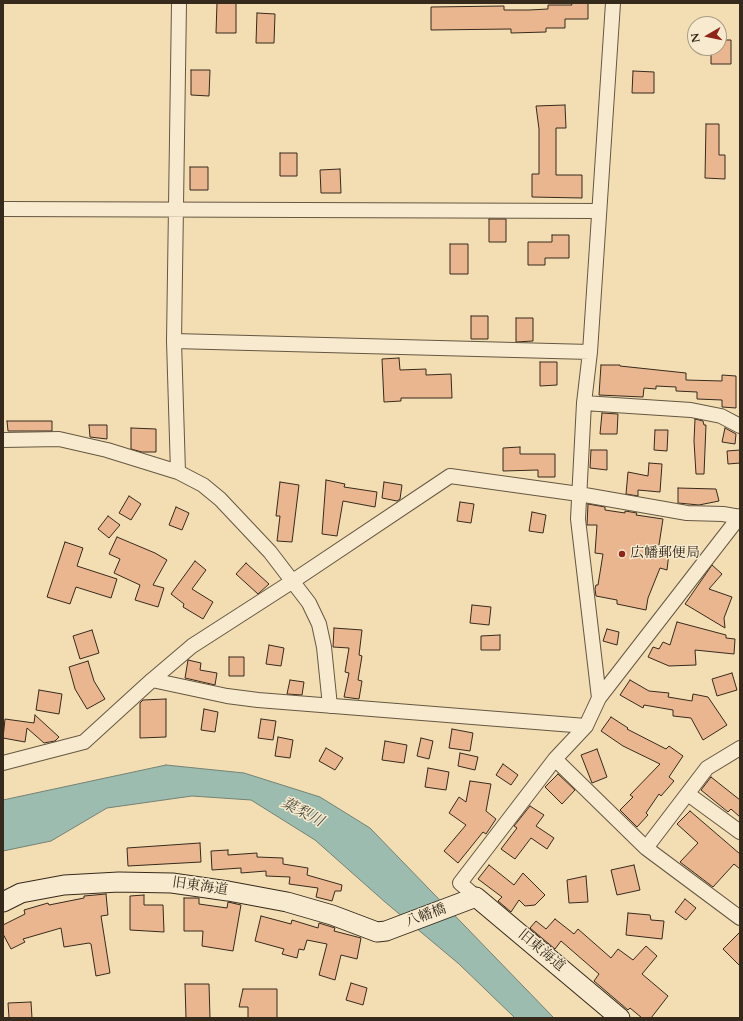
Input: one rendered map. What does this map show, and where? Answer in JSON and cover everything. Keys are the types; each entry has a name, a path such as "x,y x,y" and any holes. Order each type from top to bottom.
{"main road":[{"name":"旧東海道","path":"3,902 21,893 64,885 119,882 172,883 228,890 286,902 332,915 377,932 386,931 393,928"},
{"name":"八幡橋","path":"393,928 468,900"},
{"name":"旧東海道","path":"468,900 620,1018"}],"street":[{"path":"178,472 174,341 179,3"},
{"path":"599,698 578,519 584,403 590,352 613,3"},
{"path":"3,209 176,208 599,211"},
{"path":"174,341 590,352"},
{"path":"584,403 691,410 721,416 740,426"},
{"path":"3,440 59,439 107,450 178,472 203,485 220,499 270,552 309,603 319,624 324,647 330,706"},
{"path":"3,763 84,742 192,646 293,582 450,476 579,494 687,513 740,516"},
{"path":"468,900 460,882 555,759 586,726 599,698 740,516"},
{"path":"152,680 227,696 286,703 586,726"},
{"path":"646,848 707,768 740,748"},
{"path":"555,759 646,848 740,918"},
{"path":"688,794 740,832"}],"water":[{"name":"葉梨川","path":"166,765 244,773 320,797 370,828 554,1018 515,1018 459,964 385,902 315,840 251,800 192,796 107,808 51,841 3,851 3,800"}],"building":[{"path":"217,3 236,3 236,33 216,33"},
{"path":"571,3 588,3 588,19 565,19 565,28 546,28 546,32 511,33 511,29 431,30 431,7 504,6 504,10 529,10 548,9 548,5 572,5"},
{"path":"257,13 275,14 274,43 256,43"},
{"path":"727,40 731,40 731,64 711,64 711,56 727,56"},
{"path":"191,70 210,70 209,96 191,95"},
{"path":"633,71 654,72 654,93 632,93"},
{"path":"565,105 566,128 556,128 556,175 582,175 582,198 532,197 532,174 539,174 539,129 536,106"},
{"path":"706,124 719,124 719,155 725,155 725,179 705,178"},
{"path":"280,153 297,153 297,176 280,176"},
{"path":"190,167 208,167 208,190 190,190"},
{"path":"340,169 341,193 321,193 320,170"},
{"path":"489,219 506,219 506,242 489,242"},
{"path":"552,235 569,235 569,258 545,258 545,265 528,265 528,242 552,242"},
{"path":"450,244 468,244 468,274 450,274"},
{"path":"471,316 488,316 488,339 471,339"},
{"path":"516,318 533,318 533,341 516,342"},
{"path":"399,358 400,370 426,369 426,375 451,374 452,398 401,398 401,401 384,402 382,359"},
{"path":"540,362 557,362 557,385 540,386"},
{"path":"601,365 620,365 686,373 686,380 722,381 722,375 736,376 736,408 722,407 722,400 697,399 697,392 676,391 676,387 656,386 656,389 644,388 643,397 599,395"},
{"path":"602,413 618,414 617,434 600,434"},
{"path":"695,419 703,421 704,425 706,425 704,474 696,474 694,441"},
{"path":"7,421 52,421 52,431 8,431"},
{"path":"89,425 107,425 107,439 90,437"},
{"path":"131,428 156,429 156,452 142,452 131,449"},
{"path":"725,428 736,434 735,444 722,442"},
{"path":"655,430 668,430 667,451 654,450"},
{"path":"520,447 520,454 555,454 555,477 538,477 538,470 503,471 503,448"},
{"path":"591,450 607,450 607,470 590,468"},
{"path":"740,450 740,463 728,464 727,451"},
{"path":"649,463 662,464 660,492 638,490 638,496 626,494 628,472 648,476"},
{"path":"326,480 345,484 344,487 377,492 375,507 343,501 337,536 322,534"},
{"path":"280,482 299,485 292,542 277,541 280,516 276,516"},
{"path":"384,482 402,485 400,499 397,501 382,498"},
{"path":"678,488 716,489 719,501 699,505 678,503"},
{"path":"129,496 141,504 131,520 119,513"},
{"path":"460,502 474,504 471,523 457,521"},
{"path":"588,504 605,507 605,510 625,513 625,511 637,513 636,515 663,519 658,551 669,553 667,570 660,568 648,598 646,610 617,604 617,600 596,596 595,589 596,585 598,585 603,554 595,553 597,525 587,525"},
{"path":"176,507 189,513 182,530 169,525"},
{"path":"532,512 546,515 543,533 529,531"},
{"path":"108,516 120,525 109,538 98,529"},
{"path":"117,537 155,553 167,560 153,585 164,588 158,607 135,600 140,585 114,573 120,559 109,554"},
{"path":"65,542 83,548 77,566 117,579 111,598 76,587 70,604 47,597"},
{"path":"195,561 206,570 192,589 213,602 203,619 183,607 184,604 171,594"},
{"path":"246,563 269,584 258,594 236,574"},
{"path":"712,565 722,574 709,589 732,597 724,618 725,628 685,604"},
{"path":"472,605 491,607 489,625 470,623"},
{"path":"677,622 726,635 726,638 735,639 734,654 695,650 696,665 669,666 648,657 653,647 659,649 663,642 670,645"},
{"path":"334,628 362,630 359,655 362,656 358,680 362,681 359,699 344,697 349,673 345,672 349,648 333,647"},
{"path":"607,629 619,632 617,645 603,641"},
{"path":"92,630 99,653 80,659 73,636"},
{"path":"500,635 500,650 481,650 481,636"},
{"path":"269,645 284,648 281,666 266,664"},
{"path":"229,657 244,657 244,676 229,676"},
{"path":"188,660 201,663 200,670 217,673 215,685 185,678"},
{"path":"88,661 94,681 105,699 87,709 75,689 69,667"},
{"path":"732,673 737,690 717,696 712,679"},
{"path":"290,680 304,682 302,695 287,694"},
{"path":"630,680 649,691 669,693 668,697 692,701 693,694 708,697 727,725 703,740 691,718 673,716 673,710 644,705 643,708 620,695"},
{"path":"39,690 62,694 59,714 36,710"},
{"path":"166,699 166,737 140,738 140,703 143,700"},
{"path":"204,709 218,712 215,732 201,730"},
{"path":"35,715 59,737 55,741 44,743 27,728 25,742 3,738 5,719 34,723"},
{"path":"611,717 628,728 627,729 666,749 669,746 683,756 669,777 674,781 661,796 659,794 646,813 648,815 637,827 620,810 633,797 630,795 660,764 623,746 601,731"},
{"path":"261,719 276,721 273,740 258,738"},
{"path":"452,729 473,733 470,751 449,748"},
{"path":"278,737 293,740 290,758 275,756"},
{"path":"421,738 433,741 429,759 417,756"},
{"path":"385,741 407,745 404,763 382,760"},
{"path":"326,748 343,758 335,770 319,761"},
{"path":"597,749 607,777 592,783 581,755"},
{"path":"460,753 478,757 475,770 458,766"},
{"path":"503,764 518,775 511,785 496,775"},
{"path":"428,768 449,772 446,790 425,787"},
{"path":"558,774 575,790 562,804 545,787"},
{"path":"711,777 740,800 740,817 731,809 728,812 701,790"},
{"path":"470,781 491,784 486,811 496,819 486,834 483,832 458,863 444,851 466,825 449,813 459,797 466,802"},
{"path":"530,806 544,815 536,826 554,838 547,849 531,838 515,859 501,849 517,828 514,826"},
{"path":"690,811 740,854 740,869 734,864 713,887 680,862 698,843 677,824"},
{"path":"200,843 201,862 128,866 127,848"},
{"path":"228,850 228,855 257,853 257,857 283,858 283,864 308,868 307,875 342,885 341,891 335,891 332,901 316,897 318,888 289,884 290,877 266,876 266,871 241,873 241,868 212,870 211,851"},
{"path":"489,865 514,885 523,873 545,895 535,905 525,906 519,900 511,912 498,901 502,897 478,879"},
{"path":"634,865 640,890 617,895 611,870"},
{"path":"586,876 588,902 569,903 567,880"},
{"path":"106,894 108,915 101,916 110,973 96,976 91,944 89,943 64,947 61,928 23,939 25,942 11,949 3,934 3,925 25,914 24,910 48,903 49,905 84,898 84,896"},
{"path":"144,895 144,905 163,905 164,932 130,930 130,896"},
{"path":"184,898 199,898 199,904 227,908 228,902 241,905 233,951 202,946 203,931 184,931"},
{"path":"685,899 696,908 686,920 675,912"},
{"path":"628,913 650,915 651,920 664,921 662,939 626,935"},
{"path":"261,916 291,924 292,920 318,928 319,923 335,928 334,931 361,938 357,959 341,955 335,980 319,975 327,944 307,940 304,950 299,949 297,958 282,954 284,949 255,941"},
{"path":"555,919 574,934 578,929 611,958 618,949 633,960 646,946 657,956 642,974 668,996 651,1018 642,1018 630,1008 628,1010 594,981 599,974 561,941 555,949 530,928 536,921 546,929"},
{"path":"740,932 740,966 723,949"},
{"path":"351,983 367,988 363,1005 346,1000"},
{"path":"185,984 209,984 210,1018 186,1018"},
{"path":"243,989 277,989 277,1018 248,1018 248,1007 239,1007"},
{"path":"31,1002 32,1018 9,1018 8,1003"}],"place":[{"name":"広幡郵便局","path":"622,554"}]}
